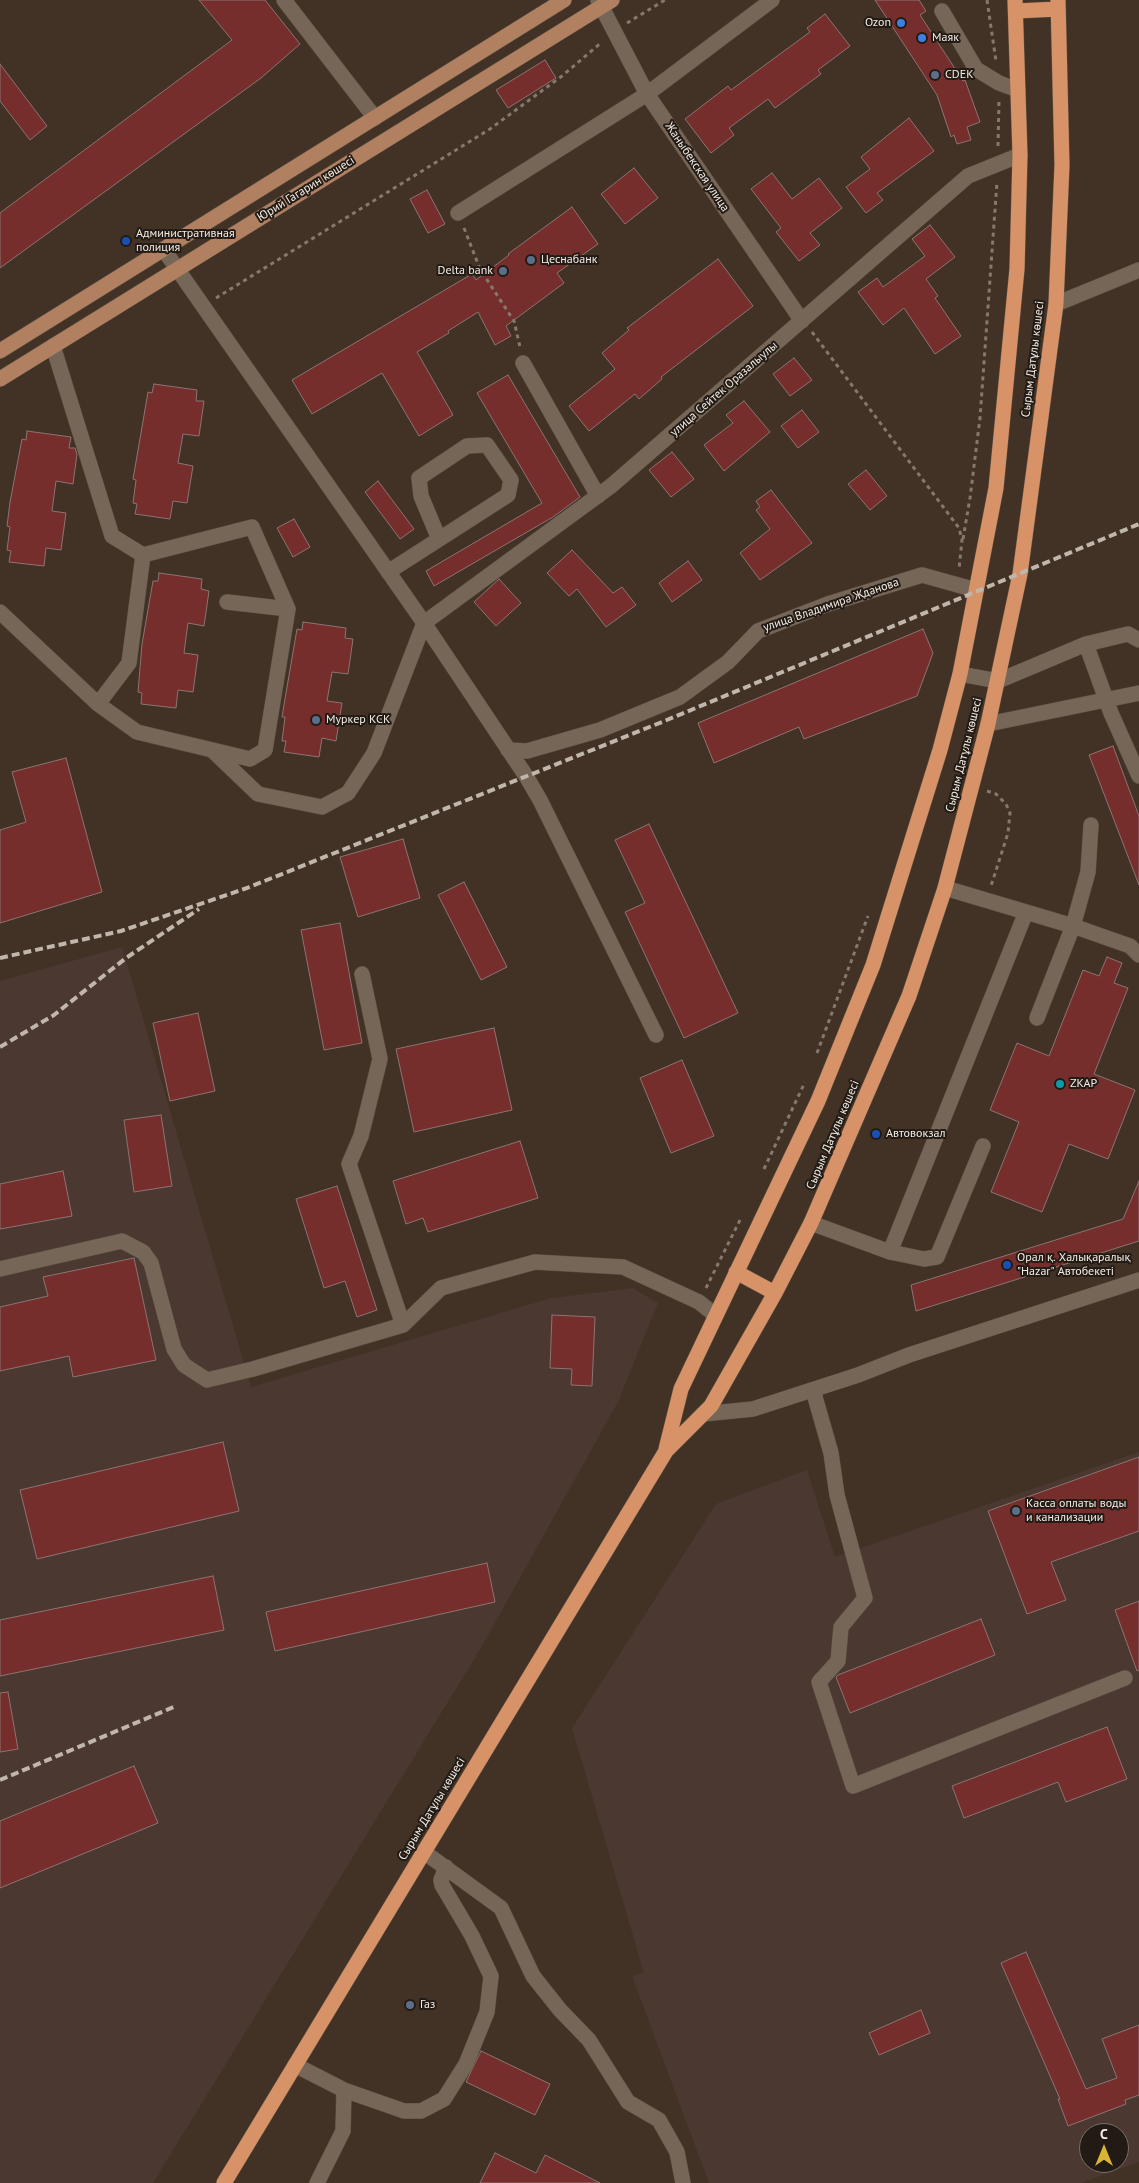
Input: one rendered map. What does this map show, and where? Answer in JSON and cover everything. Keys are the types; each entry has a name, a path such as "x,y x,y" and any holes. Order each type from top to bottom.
{"highway":[{"path":"1014,4 1058,4"},
{"name":"Сырым Датұлы көшесі","path":"666,1451 682,1390 715,1315 818,1100 873,965 940,750 960,674 997,478 1017,270 1020,155 1014,4"},
{"name":"Сырым Датұлы көшесі","path":"224,2183 666,1451 711,1406 775,1293 811,1223 909,996 945,888 972,786 998,681 1020,574 1056,304 1062,165 1058,4"},
{"path":"736,1272 775,1293"}],"main road":[{"name":"Юрий Гагарин көшесі","path":"0,351 564,0"},
{"name":"Юрий Гагарин көшесі","path":"0,379 604,2"}],"street":[{"path":"284,0 375,118"},
{"path":"458,213 647,94 772,0"},
{"name":"Жаныбекская улица","path":"604,2 615,31 647,94 802,321"},
{"path":"942,11 976,69 999,84 1018,90"},
{"name":"улица Сейтек Оразалыулы","path":"424,623 598,496 968,176 1020,155"},
{"path":"164,250 424,623 540,800 656,1035"},
{"path":"1056,304 1139,270"},
{"path":"0,612 98,704 137,732 250,758 266,750 288,609 252,527 143,555 112,536 52,346"},
{"path":"523,363 598,496"},
{"path":"388,572 508,495 511,480 487,445 467,446 419,478 421,496 439,539"},
{"path":"98,704 129,663 143,555"},
{"name":"улица Владимира Жданова","path":"508,750 526,750 600,730 680,697 728,662 758,631 828,604 922,575 976,590"},
{"path":"227,602 288,609"},
{"path":"212,750 258,794 322,807 348,793 374,753 424,623"},
{"path":"960,674 998,681 1086,644 1128,634 1139,640"},
{"path":"1086,644 1106,701 1139,776"},
{"path":"988,724 1139,693"},
{"path":"1037,1018 1073,926 1088,872 1091,825"},
{"path":"945,888 1073,926 1130,946 1139,955"},
{"path":"890,1252 1026,912"},
{"path":"362,974 380,1059 361,1136 349,1164 403,1325"},
{"path":"811,1223 890,1252 924,1259 936,1257 982,1146"},
{"path":"0,1270 122,1241 143,1252 151,1262 174,1350 184,1364 207,1380 253,1369 403,1325 442,1288 535,1262 624,1267 699,1302 715,1315"},
{"path":"702,1414 753,1409 813,1390 909,1355 1139,1280"},
{"path":"813,1390 831,1453 837,1495 865,1598 841,1627 838,1661 818,1682 853,1786 1125,1678"},
{"path":"424,1852 501,1908 533,1976 560,2010 589,2040 628,2102 659,2120 677,2152 683,2183"},
{"path":"295,2065 344,2090 404,2110 421,2112 444,2099 466,2064 487,2012 491,1976 472,1936 442,1886 446,1867"},
{"path":"317,2183 343,2131 344,2090"}],"path":[{"path":"203,306 490,129 562,76 615,31 665,0"},
{"path":"957,586 980,418 998,164"},
{"path":"458,213 480,268 514,321 523,363"},
{"path":"802,321 948,511 959,528 962,540"},
{"path":"972,786 996,794 1006,804 1010,813 1008,833 987,901"},
{"path":"816,1055 870,912"},
{"path":"764,1171 808,1076"},
{"path":"699,1302 744,1214"}],"shaded area":[{"path":"122,947 251,1387 551,1298 633,1288 658,1303 618,1402 481,1648 153,2183 0,2183 0,981"},
{"path":"1139,1452 1139,2162 1129,2166 1129,2123 1079,2123 1079,2173 1109,2173 1081,2183 709,2183 632,1976 644,1973 572,1728 716,1504 807,1470 835,1557"}],"building":[{"path":"199,0 265,0 300,44 261,78 0,268 0,213 232,40"},
{"path":"875,0 919,0 926,11 920,15 963,81 965,80 980,122 967,127 971,140 957,144 954,135 951,137 937,95"},
{"path":"825,14 850,46 818,70 821,74 775,108 768,99 729,128 734,135 711,153 685,119 728,86 731,90 810,32 807,28"},
{"path":"545,60 556,78 508,108 496,90"},
{"path":"0,64 47,126 30,140 0,101"},
{"path":"909,118 934,151 877,193 883,200 866,213 846,187 870,169 861,157"},
{"path":"634,168 658,198 625,224 601,194"},
{"path":"772,173 792,199 819,178 842,208 810,233 820,245 799,261 776,232 781,228 751,189"},
{"path":"427,190 445,224 428,233 410,199"},
{"path":"572,207 598,244 557,273 564,283 506,326 511,336 495,345 478,312 448,331 449,333 417,352 453,415 419,436 382,373 312,414 292,380 472,274 476,280"},
{"path":"930,225 955,257 926,279 938,296 935,298 961,336 935,354 904,308 883,325 858,292 877,278 883,287 925,256 912,239"},
{"path":"718,259 753,306 661,377 662,379 639,399 635,394 589,431 569,406 615,369 602,353 629,330 627,328"},
{"path":"794,358 812,380 790,396 773,374"},
{"path":"508,375 580,497 553,517 434,586 426,571 542,503 477,393"},
{"path":"154,384 197,390 196,401 204,401 199,436 183,434 178,463 193,466 187,503 173,501 170,519 135,514 137,504 133,503 136,480 133,479 148,392 152,393"},
{"path":"744,401 770,432 724,471 704,445 733,423 726,415"},
{"path":"802,410 819,432 798,448 781,426"},
{"path":"27,431 71,437 69,448 75,448 77,454 73,484 56,481 52,511 66,513 61,550 46,548 44,566 9,562 11,551 7,550 10,527 7,526 10,502 22,439 26,440"},
{"path":"672,452 694,479 671,497 649,470"},
{"path":"866,470 887,496 870,510 848,484"},
{"path":"378,481 414,529 400,539 365,492"},
{"path":"771,490 812,543 760,580 740,553 770,529 756,510 760,507 756,501"},
{"path":"294,519 310,547 293,557 277,528"},
{"path":"572,550 613,593 622,587 636,605 606,627 577,589 569,596 547,573"},
{"path":"688,561 702,580 672,602 659,583"},
{"path":"159,573 202,579 201,589 209,591 204,626 188,623 184,653 198,655 193,692 178,690 176,708 141,704 142,693 138,692 142,644 153,581 158,581"},
{"path":"499,579 521,603 496,626 474,602"},
{"path":"303,622 346,628 345,638 353,639 348,674 332,672 327,701 342,703 336,741 322,738 319,757 284,752 286,741 282,741 285,717 282,717 297,629 302,630"},
{"path":"923,629 933,653 917,696 804,739 799,727 714,763 698,723"},
{"path":"1113,746 1139,816 1139,885 1089,755"},
{"path":"66,758 102,892 0,923 0,830 26,822 12,772"},
{"path":"649,824 738,1013 684,1038 625,912 645,903 615,840"},
{"path":"403,839 420,898 358,917 340,857"},
{"path":"464,882 507,967 481,980 438,895"},
{"path":"340,923 362,1043 324,1050 301,930"},
{"name":"ZKAP","path":"1107,957 1122,963 1114,983 1128,988 1094,1074 1135,1090 1108,1159 1069,1144 1042,1212 991,1192 1019,1122 990,1110 1017,1043 1049,1056 1083,970 1099,976"},
{"path":"198,1013 215,1091 170,1101 153,1023"},
{"path":"494,1028 512,1110 414,1132 396,1049"},
{"path":"682,1060 714,1136 671,1153 640,1078"},
{"path":"161,1115 172,1186 134,1192 124,1120"},
{"path":"520,1141 538,1198 428,1232 423,1218 406,1224 393,1181"},
{"path":"63,1171 72,1216 0,1229 0,1184"},
{"path":"1139,1181 1139,1241 916,1311 911,1285 1123,1219"},
{"path":"337,1186 377,1310 357,1317 345,1281 324,1288 296,1199"},
{"path":"134,1258 156,1360 73,1377 69,1356 0,1371 0,1307 48,1296 43,1277"},
{"path":"552,1315 595,1317 592,1386 571,1385 572,1369 550,1368"},
{"path":"223,1442 239,1511 37,1559 20,1490"},
{"path":"1139,1457 1139,1531 1051,1562 1066,1600 1027,1614 988,1511"},
{"path":"487,1563 495,1602 275,1651 266,1612"},
{"path":"213,1576 224,1630 0,1676 0,1620"},
{"path":"1139,1601 1139,1670 1137,1671 1115,1610"},
{"path":"981,1619 995,1655 850,1713 836,1677 838,1675"},
{"path":"8,1692 18,1749 0,1752 0,1693"},
{"path":"1107,1727 1127,1779 1066,1802 1058,1782 964,1818 952,1786"},
{"path":"134,1766 158,1823 0,1888 0,1821"},
{"path":"1026,1952 1086,2089 1117,2078 1102,2039 1139,2025 1139,2095 1125,2100 1126,2104 1068,2126 1058,2099 1060,2099 1001,1963"},
{"path":"921,2010 930,2033 879,2055 869,2033"},
{"path":"481,2051 550,2084 535,2115 466,2082"},
{"path":"495,2153 536,2173 545,2155 600,2183 480,2183"}],"railway":[{"path":"0,958 121,931 247,888 662,722 1139,524"},
{"path":"0,1047 54,1015 126,958 199,909"},
{"path":"0,1780 176,1706"}],"place":[{"name":"Ozon","path":"901,23"},
{"name":"Маяк","path":"922,38"},
{"name":"CDEK","path":"935,75"},
{"name":"Административная полиция","path":"126,241"},
{"name":"Цеснабанк","path":"531,260"},
{"name":"Delta bank","path":"503,271"},
{"name":"Муркер КСК","path":"316,720"},
{"name":"ZKAP","path":"1060,1084"},
{"name":"Автовокзал","path":"876,1134"},
{"name":"Орал қ. Халықаралық \"Hazar\" Автобекеті","path":"1007,1265"},
{"name":"Касса оплаты воды и канализации","path":"1016,1511"},
{"name":"Газ","path":"410,2005"}]}
